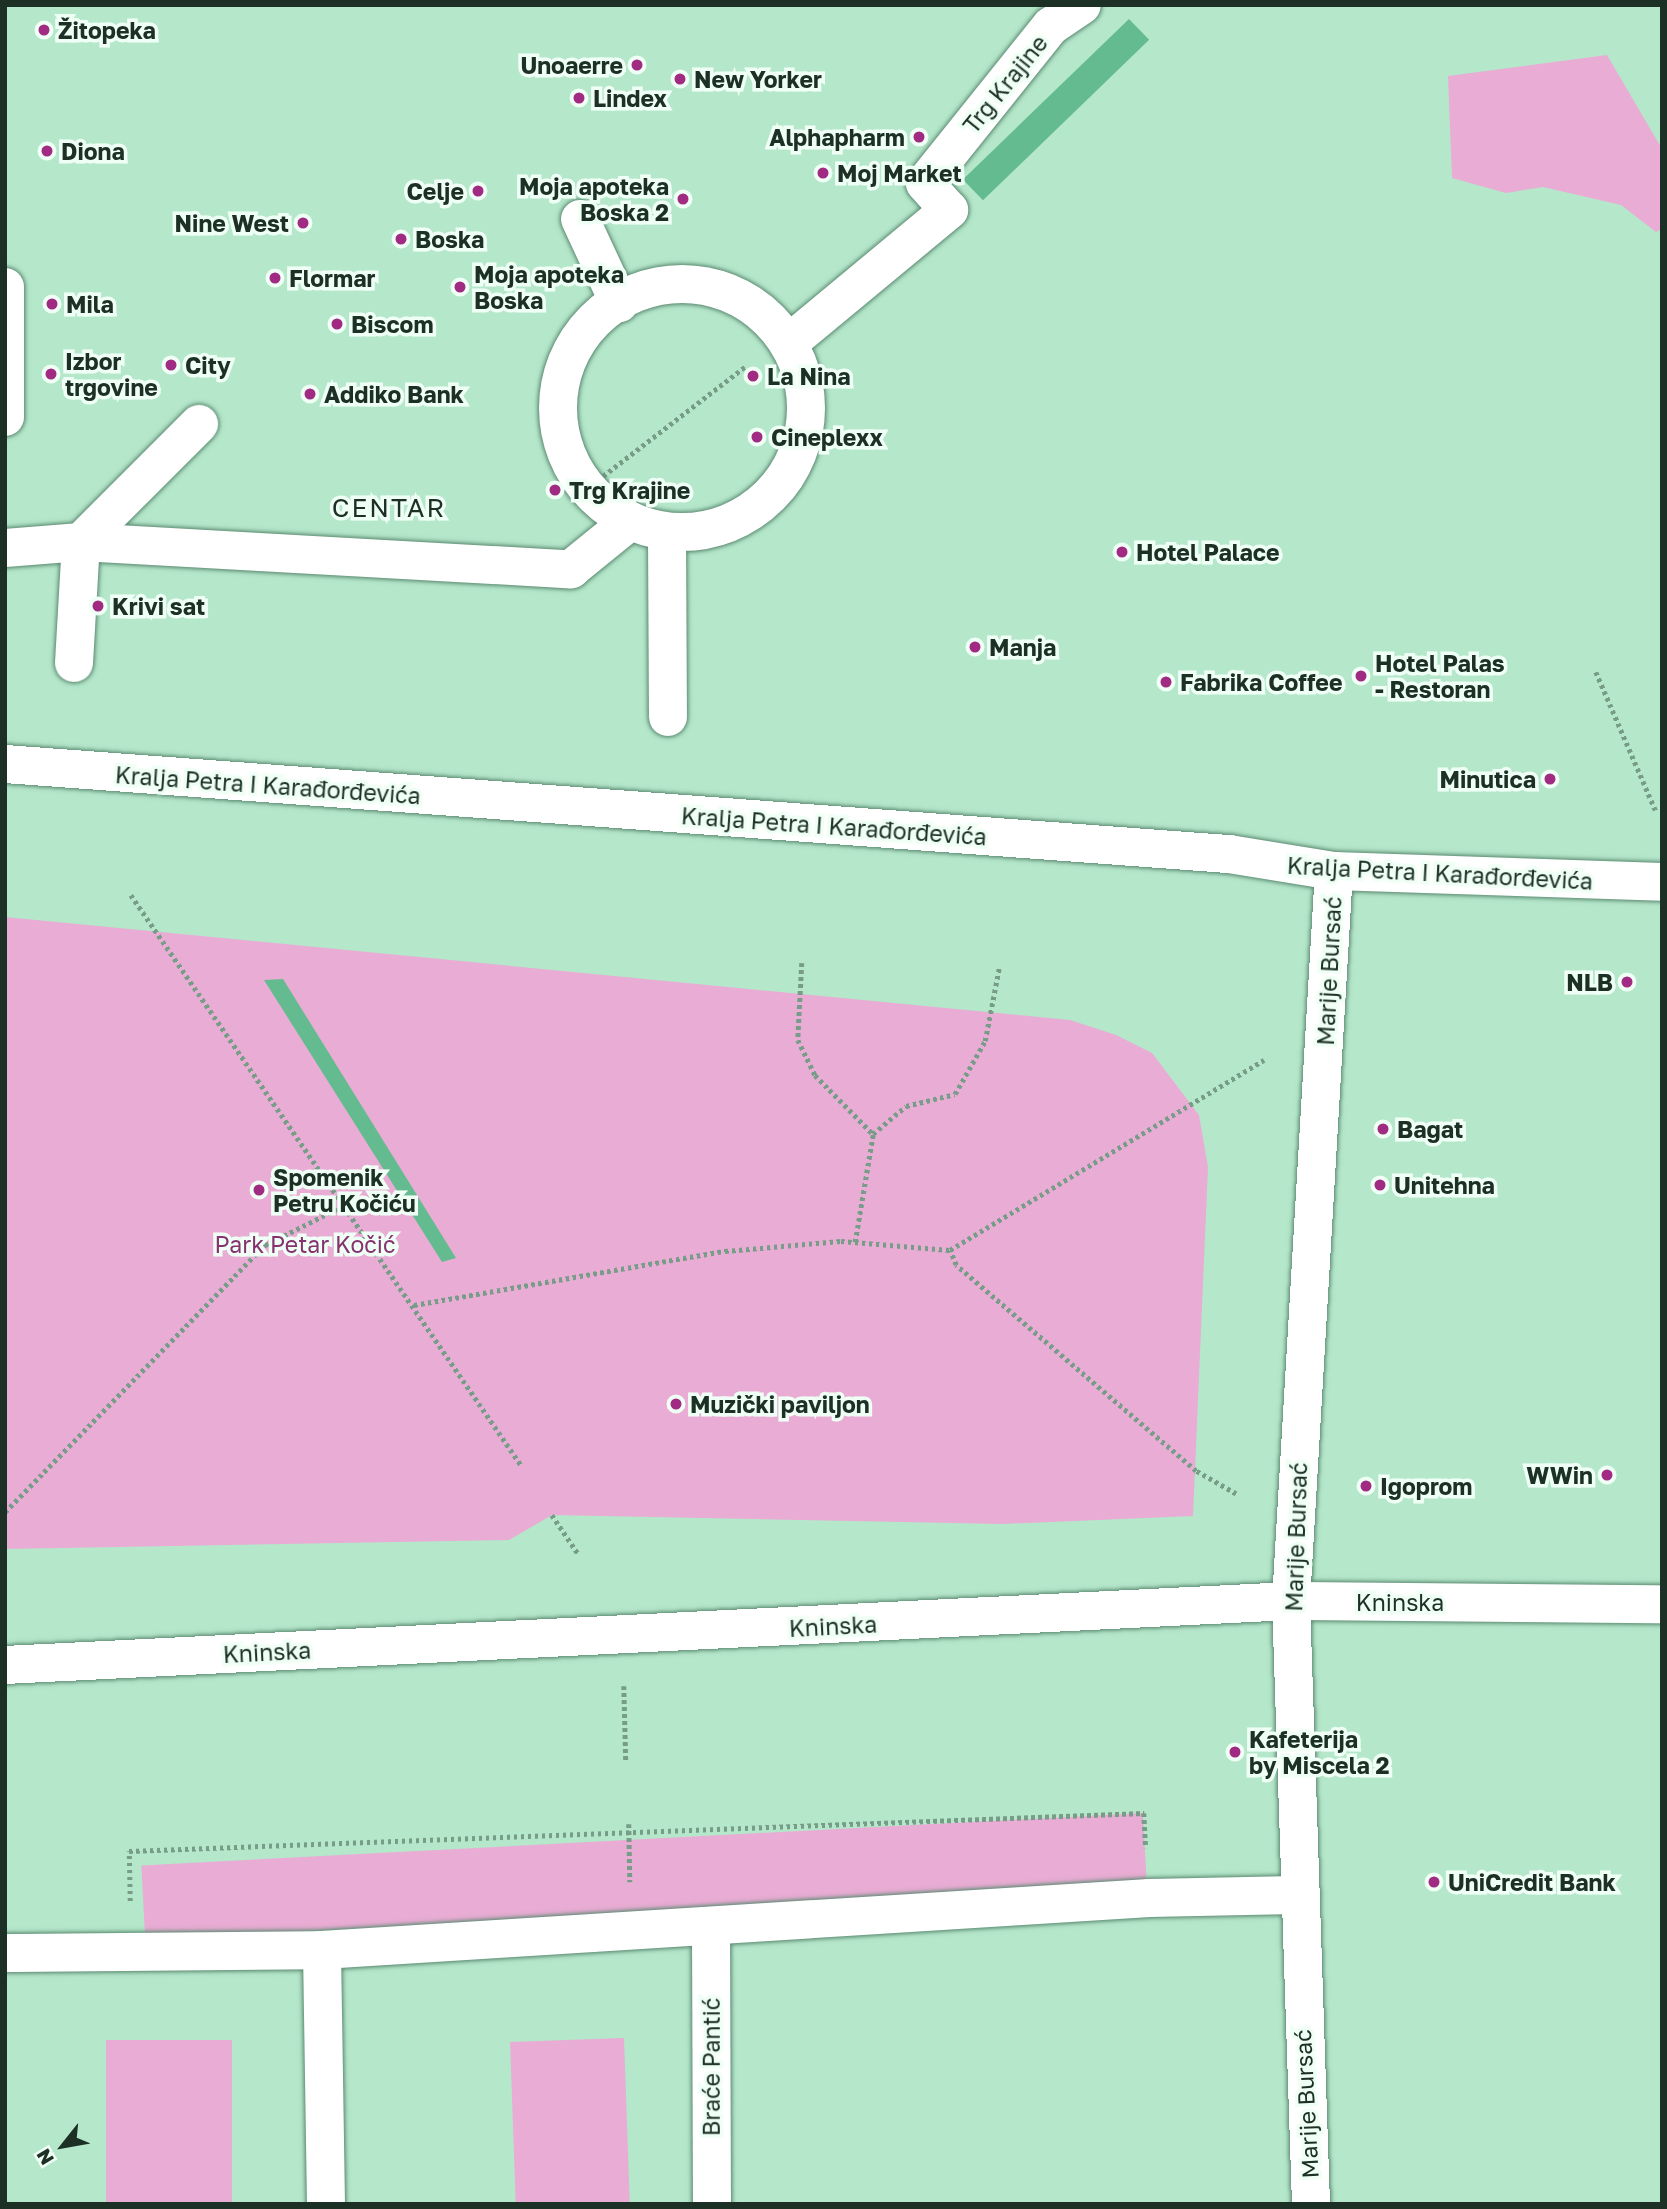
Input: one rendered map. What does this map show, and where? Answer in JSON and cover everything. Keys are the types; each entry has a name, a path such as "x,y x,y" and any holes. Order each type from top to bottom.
{"street":[{"name":"Trg Krajine","path":"790,342 949,210 925,183 1061,12"},
{"path":"580,219 619,303"},
{"path":"685,283 726,290 761,309 790,342 805,419 795,457 775,491 745,516 707,531 667,534 629,522 592,498 567,463 557,421 560,379 578,340 619,303 644,289 685,283"},
{"path":"5,287 5,417"},
{"path":"74,663 81,542 200,424"},
{"path":"5,548 81,542 571,569 629,522"},
{"path":"667,534 668,717"},
{"name":"Kralja Petra I Karađorđevića","path":"5,764 1229,855 1334,871 1421,877 1662,882"},
{"name":"Marije Bursać","path":"1311,2204 1296,1895 1291,1601 1334,871"},
{"name":"Kninska","path":"5,1665 1291,1601 1662,1604"},
{"path":"5,1953 322,1950 711,1929 1149,1898 1296,1895"},
{"name":"Braće Pantić","path":"711,1929 712,2204"},
{"path":"322,1950 326,2204"}],"path":[{"path":"613,469 720,386"},
{"path":"1596,672 1656,811"},
{"path":"131,895 521,1465"},
{"path":"802,962 798,1040 815,1075 873,1134"},
{"path":"855,1242 873,1134 906,1106 955,1094 985,1041 999,968"},
{"path":"413,1305 726,1251 855,1242 950,1250 1264,1060"},
{"path":"5,1512 265,1245 345,1205"},
{"path":"950,1250 956,1265 1185,1462 1236,1494"},
{"path":"552,1514 579,1555"},
{"path":"624,1686 626,1762"},
{"path":"130,1952 129,1851 1144,1813 1149,1898"}],"green space":[{"path":"1607,55 1662,149 1662,229 1656,232 1621,205 1543,187 1506,193 1452,178 1448,76"},
{"name":"Park Petar Kočić","path":"5,917 1070,1020 1116,1035 1152,1053 1199,1115 1208,1167 1193,1516 1003,1524 552,1515 509,1540 5,1549"},
{"path":"1143,1813 1147,1887 145,1939 141,1865"},
{"path":"624,2038 630,2204 516,2204 510,2042"},
{"path":"106,2040 232,2040 232,2204 106,2204"}],"shaded area":[{"path":"1129,19 1149,40 983,200 963,179"},
{"path":"283,979 456,1258 442,1262 264,980"}],"place":[{"name":"Žitopeka","path":"44,30"},
{"name":"Unoaerre","path":"637,65"},
{"name":"New Yorker","path":"680,79"},
{"name":"Lindex","path":"579,98"},
{"name":"Alphapharm","path":"919,137"},
{"name":"Diona","path":"47,151"},
{"name":"Moj Market","path":"823,173"},
{"name":"Celje","path":"478,191"},
{"name":"Moja apoteka Boska 2","path":"683,199"},
{"name":"Nine West","path":"303,223"},
{"name":"Boska","path":"401,239"},
{"name":"Flormar","path":"275,278"},
{"name":"Moja apoteka Boska","path":"460,287"},
{"name":"Mila","path":"52,304"},
{"name":"Biscom","path":"337,324"},
{"name":"City","path":"171,365"},
{"name":"Izbor trgovine","path":"51,374"},
{"name":"La Nina","path":"753,376"},
{"name":"Addiko Bank","path":"310,394"},
{"name":"Cineplexx","path":"757,437"},
{"name":"Trg Krajine","path":"555,490"},
{"name":"Hotel Palace","path":"1122,552"},
{"name":"Krivi sat","path":"98,606"},
{"name":"Manja","path":"975,647"},
{"name":"Hotel Palas - Restoran","path":"1361,676"},
{"name":"Fabrika Coffee","path":"1166,682"},
{"name":"Minutica","path":"1550,779"},
{"name":"NLB","path":"1627,982"},
{"name":"Bagat","path":"1383,1129"},
{"name":"Unitehna","path":"1380,1185"},
{"name":"Spomenik Petru Kočiću","path":"259,1190"},
{"name":"Muzički paviljon","path":"676,1404"},
{"name":"WWin","path":"1607,1475"},
{"name":"Igoprom","path":"1366,1486"},
{"name":"Kafeterija by Miscela 2","path":"1235,1752"},
{"name":"UniCredit Bank","path":"1434,1882"}],"district":[{"name":"CENTAR","path":"389,508"}]}
